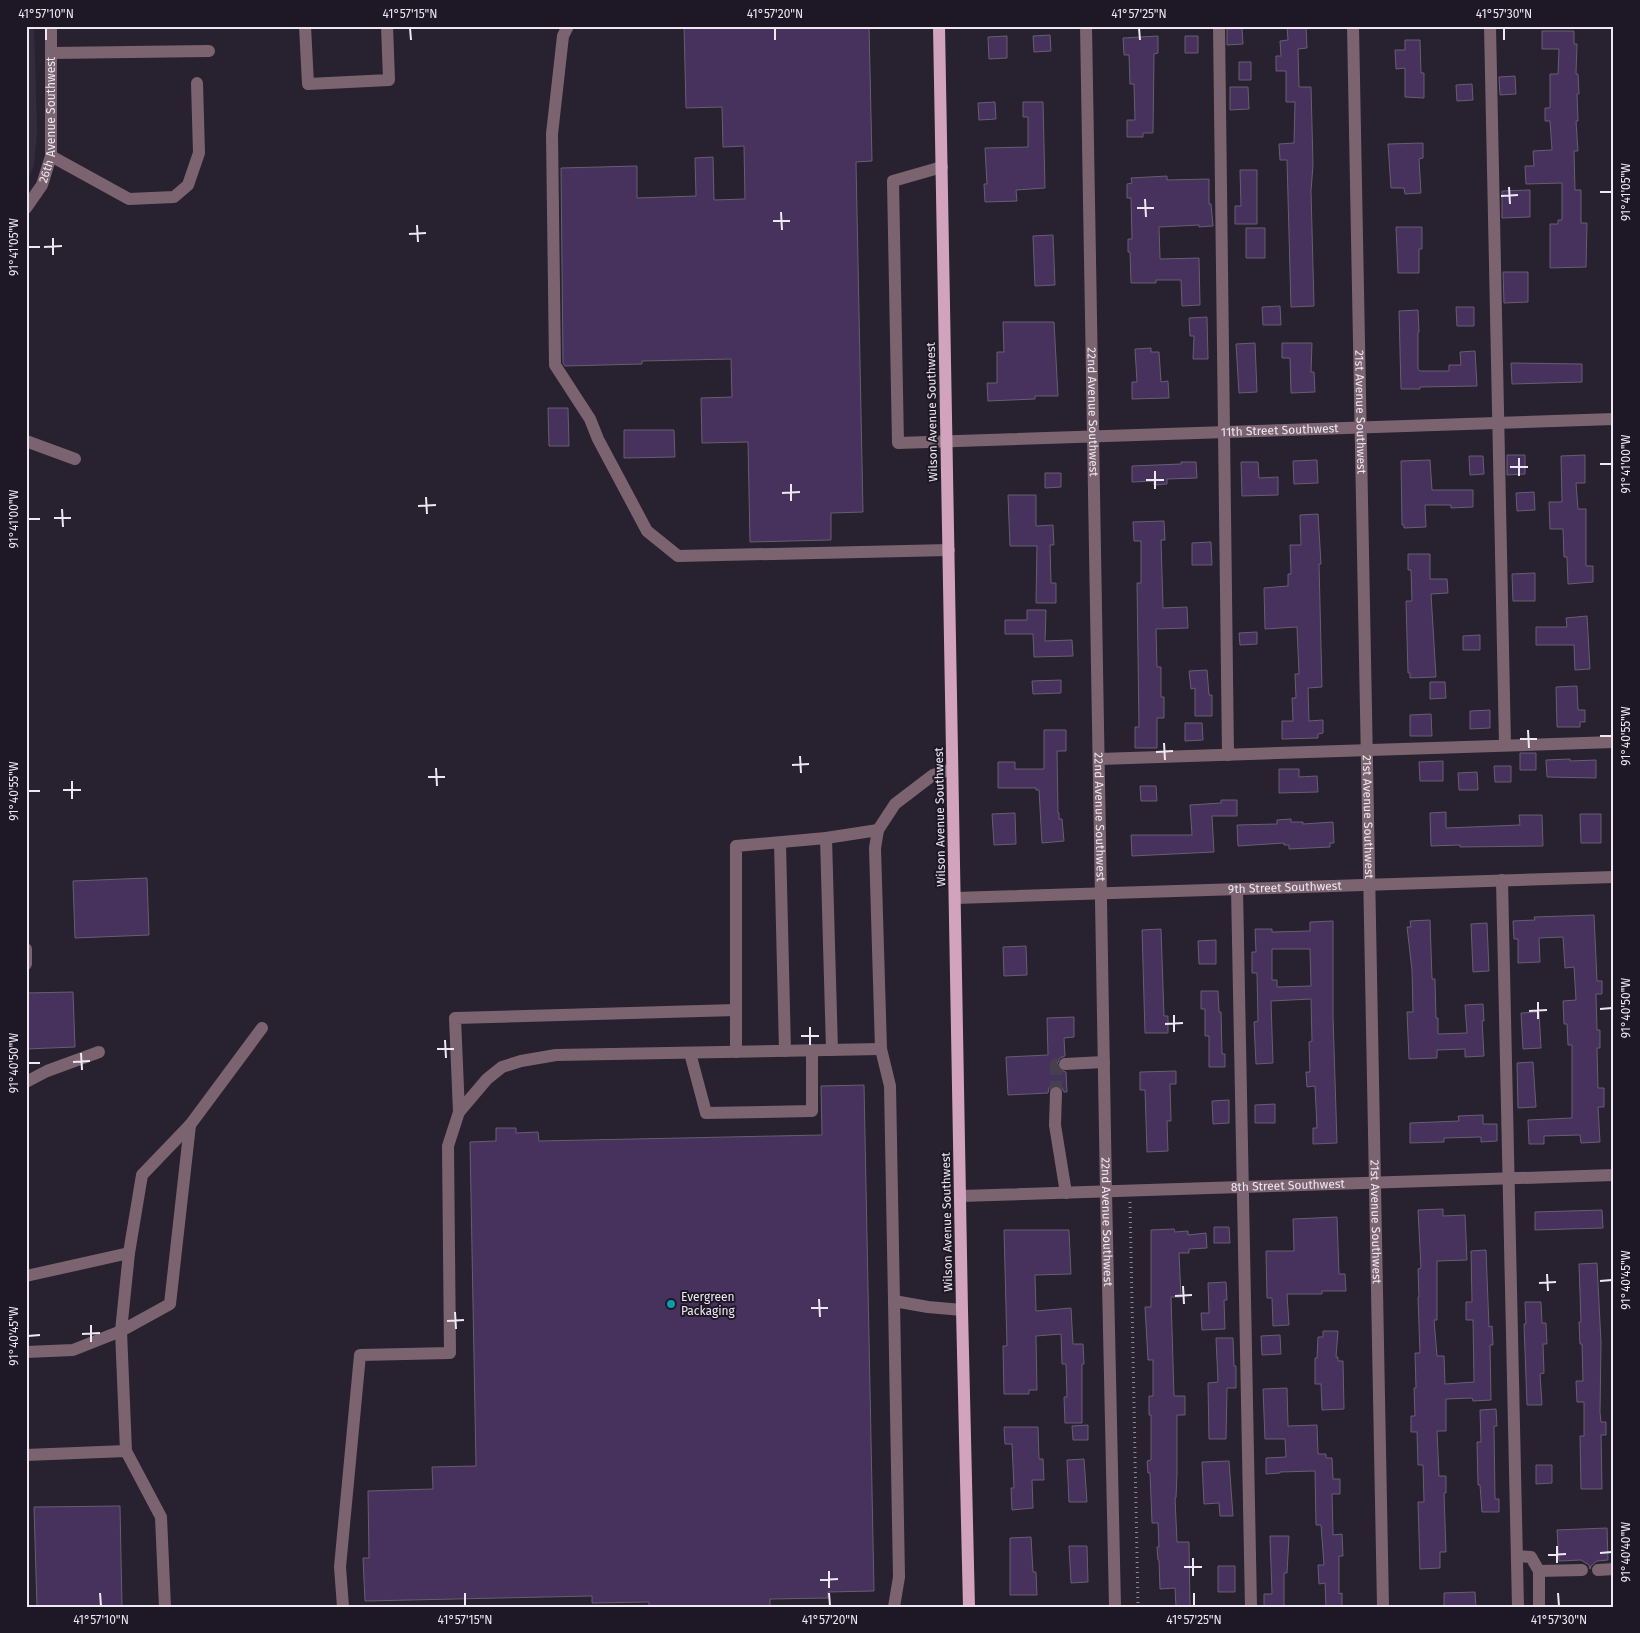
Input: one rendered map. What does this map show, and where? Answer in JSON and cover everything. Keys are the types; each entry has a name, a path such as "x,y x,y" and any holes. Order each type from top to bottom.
{"main road":[{"name":"Wilson Avenue Southwest","path":"939,26 962,1310 970,1607"}],"street":[{"name":"26th Avenue Southwest","path":"26,208 42,185 51,156 51,26"},
{"path":"305,26 308,84 389,80 387,26"},
{"path":"568,26 563,36 552,134 555,365 590,419 598,440 647,531 678,556 949,550"},
{"name":"22nd Avenue Southwest","path":"1086,26 1115,1607"},
{"path":"1219,26 1228,755"},
{"name":"21st Avenue Southwest","path":"1353,26 1383,1607"},
{"path":"1490,26 1505,745"},
{"path":"51,53 209,51"},
{"path":"51,156 129,199 174,197 188,185 199,153 197,83"},
{"name":"11th Street Southwest","path":"942,167 893,180 898,444 1614,419"},
{"path":"26,441 75,460"},
{"path":"1099,759 1614,742"},
{"path":"894,1607 900,1577 890,1086 880,1049 875,848 878,830 895,804 933,775 952,769"},
{"path":"736,1052 736,846 826,838 878,830"},
{"path":"826,838 832,1050"},
{"path":"780,843 785,1051"},
{"name":"9th Street Southwest","path":"955,898 1614,877"},
{"path":"1502,880 1518,1607"},
{"path":"1237,889 1251,1607"},
{"path":"26,949 26,964"},
{"path":"344,1607 340,1567 360,1355 450,1353 448,1146 459,1112 455,1018 736,1010"},
{"path":"165,1607 161,1517 126,1451 120,1331 129,1253 142,1175 190,1124 262,1028"},
{"path":"459,1112 487,1080 502,1067 520,1061 556,1055 880,1049"},
{"path":"690,1053 706,1113 812,1111 812,1050"},
{"path":"26,1082 47,1071 99,1052"},
{"path":"1065,1064 1104,1062"},
{"path":"1056,1093 1055,1125 1066,1193"},
{"path":"26,1352 73,1350 120,1331 170,1304 190,1124"},
{"name":"8th Street Southwest","path":"960,1196 1614,1175"},
{"path":"26,1276 129,1253"},
{"path":"894,1300 928,1307 962,1310"},
{"path":"26,1455 126,1451"},
{"path":"1517,1556 1531,1557 1539,1570 1539,1607"},
{"path":"1539,1570 1582,1570"},
{"path":"1598,1570 1614,1570"}],"path":[{"path":"1130,1202 1138,1607"}],"shaded area":[{"path":"26,26 34,26 37,131 34,165 26,184"}],"building":[{"path":"684,26 869,26 872,161 856,162 863,512 831,513 831,540 750,542 748,442 702,443 701,398 732,397 731,359 642,361 642,364 565,366 563,363 561,168 637,166 637,198 696,196 695,158 713,157 714,200 745,199 744,146 723,147 722,107 686,108"},
{"path":"1287,26 1306,26 1307,48 1298,49 1299,87 1311,87 1314,306 1291,307 1287,160 1280,160 1279,144 1294,143 1295,102 1286,102 1286,71 1276,71 1276,56 1281,56 1280,41 1288,40"},
{"path":"1242,28 1243,44 1227,45 1227,29"},
{"path":"1542,31 1574,31 1574,44 1577,44 1576,74 1578,74 1579,94 1577,94 1578,121 1576,121 1578,151 1574,151 1575,190 1581,190 1581,223 1587,223 1586,267 1550,268 1550,224 1558,224 1558,220 1562,220 1562,183 1526,184 1525,166 1534,166 1533,151 1552,150 1550,121 1545,121 1545,108 1550,108 1550,74 1558,74 1559,49 1542,49"},
{"path":"1050,35 1051,51 1034,52 1033,36"},
{"path":"1007,36 1007,58 989,59 988,37"},
{"path":"1158,36 1158,53 1154,54 1153,133 1143,133 1143,137 1127,137 1127,120 1135,120 1134,84 1130,84 1129,55 1124,55 1123,38"},
{"path":"1185,36 1198,36 1198,53 1185,53"},
{"path":"1405,40 1420,40 1421,73 1424,73 1424,98 1405,97 1405,68 1396,69 1395,50 1405,50"},
{"path":"1239,62 1251,62 1251,80 1239,80"},
{"path":"1515,76 1516,94 1500,95 1499,77"},
{"path":"1472,84 1473,100 1457,101 1456,85"},
{"path":"1230,87 1248,87 1249,109 1230,110"},
{"path":"995,102 996,119 979,120 978,103"},
{"path":"1023,102 1043,102 1045,188 1016,190 1017,201 985,202 984,184 987,184 985,148 1028,147 1028,117 1023,117"},
{"path":"1423,143 1423,158 1419,159 1421,193 1405,194 1404,188 1391,188 1388,144"},
{"path":"1240,170 1257,170 1257,224 1235,224 1235,206 1241,206"},
{"path":"1167,176 1167,180 1209,179 1209,204 1211,204 1213,226 1159,227 1160,259 1199,258 1200,305 1182,306 1181,280 1131,283 1128,239 1132,239 1131,198 1127,198 1127,184 1132,183 1131,178"},
{"path":"1530,190 1530,217 1502,218 1502,191"},
{"path":"1396,227 1422,227 1422,249 1419,249 1419,273 1398,273"},
{"path":"1246,228 1265,228 1265,258 1246,258"},
{"path":"1053,235 1055,285 1035,286 1033,236"},
{"path":"1503,272 1528,272 1528,302 1504,303"},
{"path":"1280,306 1281,325 1263,325 1262,307"},
{"path":"1456,307 1474,307 1474,326 1457,326"},
{"path":"1418,310 1418,369 1420,371 1449,371 1449,365 1461,365 1460,352 1475,351 1477,386 1401,389 1399,311"},
{"path":"1207,317 1208,359 1193,359 1194,336 1190,336 1189,318"},
{"path":"1003,322 1054,322 1058,396 1035,396 1035,399 988,401 987,383 997,383 997,352 1004,352"},
{"path":"1255,343 1257,392 1239,393 1236,344"},
{"path":"1282,343 1312,343 1311,372 1314,372 1315,392 1291,393 1290,358 1282,358"},
{"path":"1151,348 1151,352 1159,352 1161,382 1168,381 1169,398 1132,399 1132,382 1137,382 1135,349"},
{"path":"1511,363 1582,364 1582,382 1512,384"},
{"path":"548,408 568,408 569,446 549,446"},
{"path":"624,430 674,430 675,457 624,458"},
{"path":"1507,455 1525,455 1525,474 1507,475"},
{"path":"1585,455 1585,483 1576,483 1578,509 1586,509 1586,566 1593,566 1593,582 1568,584 1567,557 1564,557 1563,529 1550,529 1549,502 1562,502 1561,456"},
{"path":"1469,456 1483,456 1484,474 1470,475"},
{"path":"1317,460 1318,483 1294,484 1293,461"},
{"path":"1430,460 1432,490 1473,490 1473,507 1451,508 1451,505 1425,505 1426,527 1404,528 1404,525 1402,525 1401,461"},
{"path":"1181,462 1196,462 1197,478 1167,479 1167,484 1154,485 1154,481 1132,482 1132,466 1181,464"},
{"path":"1241,462 1258,462 1259,478 1278,477 1278,495 1242,496"},
{"path":"1045,473 1061,473 1061,487 1045,488"},
{"path":"1534,492 1535,510 1517,511 1516,493"},
{"path":"1008,495 1036,495 1036,526 1053,525 1054,545 1050,545 1051,583 1056,583 1056,603 1036,603 1037,546 1010,546"},
{"path":"1318,514 1321,564 1319,564 1322,687 1308,688 1309,721 1323,720 1323,733 1318,734 1318,738 1282,739 1282,721 1293,721 1292,698 1296,698 1295,674 1299,674 1297,627 1265,629 1264,588 1288,586 1288,574 1291,574 1290,545 1301,545 1300,515"},
{"path":"1164,521 1165,540 1161,540 1163,608 1187,607 1188,628 1156,629 1157,667 1161,667 1161,697 1164,697 1164,718 1157,718 1157,748 1135,748 1135,727 1139,727 1137,583 1141,583 1141,541 1134,541 1133,522"},
{"path":"1211,542 1212,565 1192,565 1192,543"},
{"path":"1408,554 1430,554 1430,579 1447,579 1448,593 1431,594 1436,677 1410,678 1410,673 1408,673 1406,601 1412,601 1411,570 1408,570"},
{"path":"1535,573 1535,601 1513,601 1512,574"},
{"path":"1027,610 1046,610 1045,641 1072,640 1073,656 1034,657 1033,634 1005,634 1005,620 1027,620"},
{"path":"1587,616 1590,669 1575,670 1574,645 1536,645 1536,627 1567,627 1566,618"},
{"path":"1257,632 1257,644 1240,645 1239,633"},
{"path":"1480,635 1480,650 1463,650 1463,636"},
{"path":"1207,670 1209,695 1212,695 1212,716 1195,716 1195,688 1191,689 1189,671"},
{"path":"1061,680 1061,693 1033,694 1032,681"},
{"path":"1430,682 1445,682 1446,698 1430,699"},
{"path":"1577,686 1578,710 1585,710 1585,722 1580,722 1580,727 1557,727 1556,687"},
{"path":"1490,710 1490,728 1470,729 1470,711"},
{"path":"1431,714 1432,736 1410,736 1410,715"},
{"path":"1185,723 1202,723 1203,740 1185,741"},
{"path":"1044,730 1066,730 1066,751 1057,751 1058,813 1059,819 1062,819 1064,841 1042,843 1039,790 1036,790 1036,788 998,788 998,762 1015,762 1015,769 1044,769"},
{"path":"1520,753 1536,753 1536,770 1520,770"},
{"path":"1570,759 1570,761 1596,760 1596,778 1547,777 1546,760"},
{"path":"1443,761 1443,781 1420,781 1419,762"},
{"path":"1494,766 1511,766 1511,782 1495,782"},
{"path":"1279,769 1299,769 1299,777 1317,776 1318,792 1279,793"},
{"path":"1477,772 1478,790 1459,790 1458,773"},
{"path":"1140,786 1156,786 1157,801 1141,801"},
{"path":"1221,800 1237,800 1237,816 1212,816 1214,852 1132,856 1131,835 1192,835 1190,805 1221,803"},
{"path":"1446,812 1446,828 1520,825 1519,815 1542,815 1543,846 1431,846 1430,813"},
{"path":"1015,813 1016,844 994,845 992,814"},
{"path":"1580,814 1601,814 1601,843 1581,843"},
{"path":"1291,819 1291,822 1303,822 1303,824 1333,822 1334,843 1330,843 1330,847 1289,849 1289,845 1284,845 1284,843 1238,846 1237,825 1277,824 1277,820"},
{"path":"147,878 149,935 75,938 73,881"},
{"path":"1594,915 1597,981 1602,981 1602,994 1596,994 1597,1030 1600,1030 1600,1048 1597,1048 1598,1088 1604,1088 1604,1107 1598,1107 1600,1142 1581,1143 1580,1135 1544,1136 1544,1144 1529,1144 1528,1120 1572,1118 1572,1045 1568,1045 1567,1024 1564,1024 1563,1001 1576,1000 1574,967 1565,968 1563,937 1539,938 1540,962 1518,963 1518,939 1514,939 1513,921 1535,920 1534,917"},
{"path":"1430,920 1432,979 1435,979 1438,1034 1467,1033 1465,1005 1483,1004 1484,1056 1465,1057 1465,1049 1437,1050 1437,1058 1409,1059 1407,1012 1413,1012 1412,970 1407,927 1411,927 1410,921"},
{"path":"1333,921 1333,1016 1337,1143 1313,1144 1313,1128 1317,1128 1315,1086 1307,1087 1306,1072 1310,1072 1309,1042 1312,1041 1311,999 1271,1001 1273,1063 1256,1064 1254,1022 1258,1021 1257,973 1252,973 1252,952 1256,952 1255,929 1272,929 1272,932 1310,931 1310,922","holes":["1272,949 1310,949 1311,986 1277,987 1277,980 1272,980"]},
{"path":"1487,923 1489,971 1473,972 1471,924"},
{"path":"1161,929 1164,1016 1168,1016 1168,1033 1145,1033 1142,930"},
{"path":"1216,940 1216,964 1199,964 1198,941"},
{"path":"1026,946 1027,975 1004,976 1003,947"},
{"path":"1201,991 1218,991 1219,1012 1221,1012 1222,1054 1225,1054 1225,1067 1209,1067 1209,1036 1205,1036 1205,1009 1201,1009"},
{"path":"73,992 75,1047 26,1049 26,993"},
{"path":"1539,1012 1541,1048 1523,1049 1521,1013"},
{"path":"1074,1017 1074,1037 1064,1038 1065,1056 1060,1058 1057,1064 1058,1069 1066,1072 1067,1092 1064,1092 1061,1086 1056,1085 1049,1088 1048,1093 1008,1095 1006,1057 1048,1055 1047,1018"},
{"path":"1533,1062 1536,1107 1518,1108 1517,1063"},
{"path":"1176,1071 1176,1084 1170,1084 1171,1121 1167,1121 1168,1151 1147,1152 1145,1090 1140,1090 1140,1072"},
{"name":"Evergreen Packaging","path":"864,1085 874,1591 828,1592 828,1598 770,1599 770,1607 649,1607 649,1602 592,1603 592,1596 365,1601 363,1558 369,1558 368,1491 433,1489 432,1467 476,1466 470,1142 496,1141 496,1128 516,1128 516,1133 538,1132 539,1141 822,1135 821,1086"},
{"path":"1229,1100 1229,1123 1213,1124 1212,1101"},
{"path":"1275,1104 1275,1123 1255,1123 1255,1105"},
{"path":"1483,1115 1483,1124 1497,1124 1497,1141 1481,1142 1481,1137 1444,1138 1444,1142 1410,1143 1410,1123 1459,1121 1458,1116"},
{"path":"1443,1209 1443,1216 1465,1215 1467,1260 1437,1261 1437,1320 1434,1320 1437,1356 1444,1356 1445,1384 1474,1382 1473,1320 1466,1320 1466,1302 1472,1302 1471,1251 1486,1250 1489,1327 1492,1326 1493,1345 1490,1345 1491,1400 1473,1401 1472,1398 1446,1399 1446,1431 1437,1431 1439,1476 1446,1476 1446,1493 1444,1493 1446,1552 1440,1552 1440,1568 1420,1569 1418,1502 1424,1502 1423,1465 1418,1465 1417,1432 1411,1432 1411,1416 1415,1416 1415,1353 1420,1353 1418,1269 1421,1268 1418,1210"},
{"path":"1602,1210 1603,1228 1535,1230 1535,1212"},
{"path":"1337,1217 1339,1274 1345,1274 1346,1291 1322,1291 1322,1294 1287,1294 1289,1325 1273,1326 1272,1298 1267,1298 1266,1251 1294,1251 1293,1219"},
{"path":"1214,1227 1229,1227 1230,1243 1214,1243"},
{"path":"1174,1229 1175,1232 1188,1231 1188,1235 1206,1233 1207,1248 1189,1249 1189,1253 1179,1253 1181,1297 1171,1297 1174,1396 1185,1396 1185,1415 1177,1415 1175,1498 1177,1542 1189,1542 1190,1607 1176,1607 1175,1588 1160,1589 1157,1547 1159,1547 1158,1523 1152,1523 1150,1473 1148,1473 1147,1461 1151,1460 1149,1396 1153,1396 1153,1360 1148,1360 1145,1307 1151,1307 1151,1230"},
{"path":"1004,1230 1069,1230 1071,1274 1035,1275 1036,1311 1071,1308 1073,1344 1083,1344 1082,1423 1065,1423 1064,1397 1067,1397 1066,1364 1062,1364 1061,1334 1036,1336 1037,1390 1029,1390 1029,1394 1004,1394 1003,1346 1007,1346"},
{"path":"1597,1263 1601,1343 1600,1412 1601,1422 1606,1422 1606,1435 1601,1435 1602,1489 1581,1489 1580,1436 1584,1436 1584,1402 1577,1402 1576,1381 1583,1381 1582,1344 1580,1344 1579,1322 1581,1322 1579,1264"},
{"path":"1226,1282 1227,1300 1224,1300 1225,1329 1202,1330 1201,1313 1209,1313 1208,1283"},
{"path":"1525,1302 1541,1302 1542,1323 1546,1323 1547,1344 1543,1344 1544,1373 1540,1374 1542,1405 1527,1405"},
{"path":"1323,1331 1338,1331 1336,1357 1338,1357 1338,1361 1343,1361 1344,1409 1322,1410 1321,1384 1315,1384 1315,1358 1317,1358 1318,1337 1323,1337"},
{"path":"1280,1335 1281,1354 1262,1355 1261,1336"},
{"path":"1216,1338 1233,1338 1234,1366 1236,1366 1236,1388 1227,1388 1226,1439 1209,1439 1208,1383 1218,1382"},
{"path":"1287,1388 1288,1426 1317,1425 1318,1454 1326,1454 1326,1458 1332,1458 1333,1479 1340,1479 1340,1494 1332,1494 1333,1535 1342,1534 1343,1556 1339,1556 1339,1594 1342,1593 1342,1607 1326,1607 1325,1583 1319,1584 1318,1565 1324,1565 1321,1525 1316,1525 1315,1471 1266,1474 1266,1458 1286,1457 1285,1439 1265,1439 1263,1389"},
{"path":"1496,1409 1497,1426 1494,1426 1495,1499 1499,1499 1499,1512 1482,1512 1480,1485 1478,1485 1477,1442 1481,1442 1480,1410"},
{"path":"1088,1425 1088,1440 1073,1440 1072,1426"},
{"path":"1004,1427 1038,1427 1039,1459 1043,1459 1044,1480 1032,1480 1033,1508 1012,1510 1011,1488 1014,1488 1012,1444 1005,1444"},
{"path":"1084,1459 1087,1502 1069,1502 1067,1460"},
{"path":"1229,1461 1233,1516 1220,1516 1219,1503 1204,1504 1202,1462"},
{"path":"1536,1465 1552,1465 1552,1483 1536,1484"},
{"path":"120,1506 122,1607 37,1607 34,1507"},
{"path":"1607,1528 1608,1560 1597,1561 1590,1569 1589,1565 1581,1560 1559,1561 1557,1530"},
{"path":"1270,1536 1289,1536 1287,1573 1284,1573 1284,1607 1264,1607 1264,1594 1272,1594"},
{"path":"1031,1537 1033,1572 1036,1572 1037,1595 1010,1595 1010,1538"},
{"path":"1069,1546 1087,1546 1088,1582 1071,1583"},
{"path":"1218,1566 1235,1566 1235,1592 1218,1592"},
{"path":"1475,1592 1476,1607 1444,1607 1444,1593"}],"tunnel":[{"path":"1056,1093 1056,1064 1065,1064"}],"place":[{"name":"Evergreen Packaging","path":"671,1304"}]}
